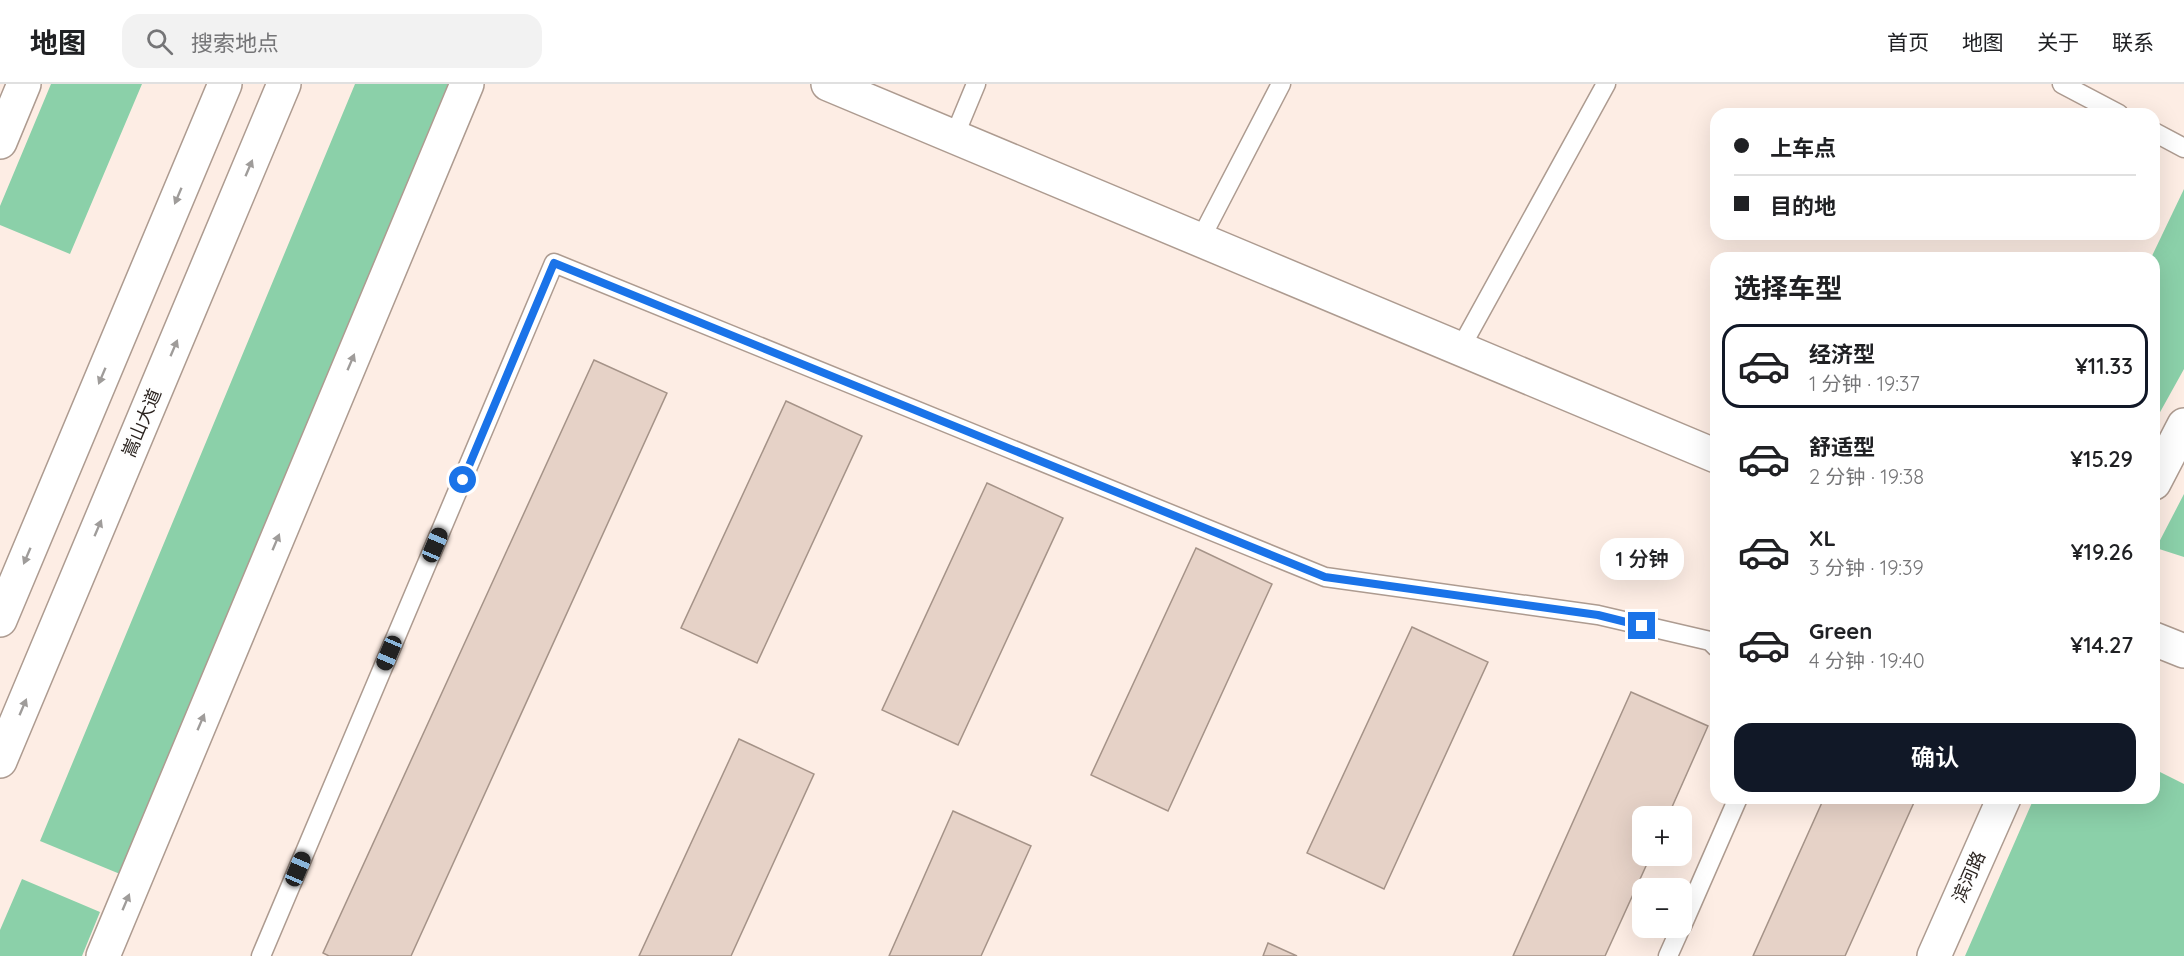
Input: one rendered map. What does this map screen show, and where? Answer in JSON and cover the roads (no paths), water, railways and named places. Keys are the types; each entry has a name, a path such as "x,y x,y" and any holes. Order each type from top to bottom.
{"main road":[{"path":"0,142 24,84"},
{"path":"0,620 225,84"},
{"name":"嵩山大道","path":"0,761 284,84"},
{"path":"103,956 467,84"},
{"path":"828,84 1710,453"},
{"path":"2160,471 2184,425"},
{"path":"2160,641 2184,651"},
{"name":"滨河路","path":"1934,956 2001,804"}],"lane":[{"path":"954,137 976,84"},
{"path":"1200,240 1281,84"},
{"path":"1460,349 1606,84"},
{"path":"2062,84 2108,108"},
{"path":"2160,135 2184,148"},
{"path":"261,956 554,263 1325,577 1598,615 1710,641"},
{"path":"1692,902 1735,804"},
{"path":"1668,956 1676,938"}]}
